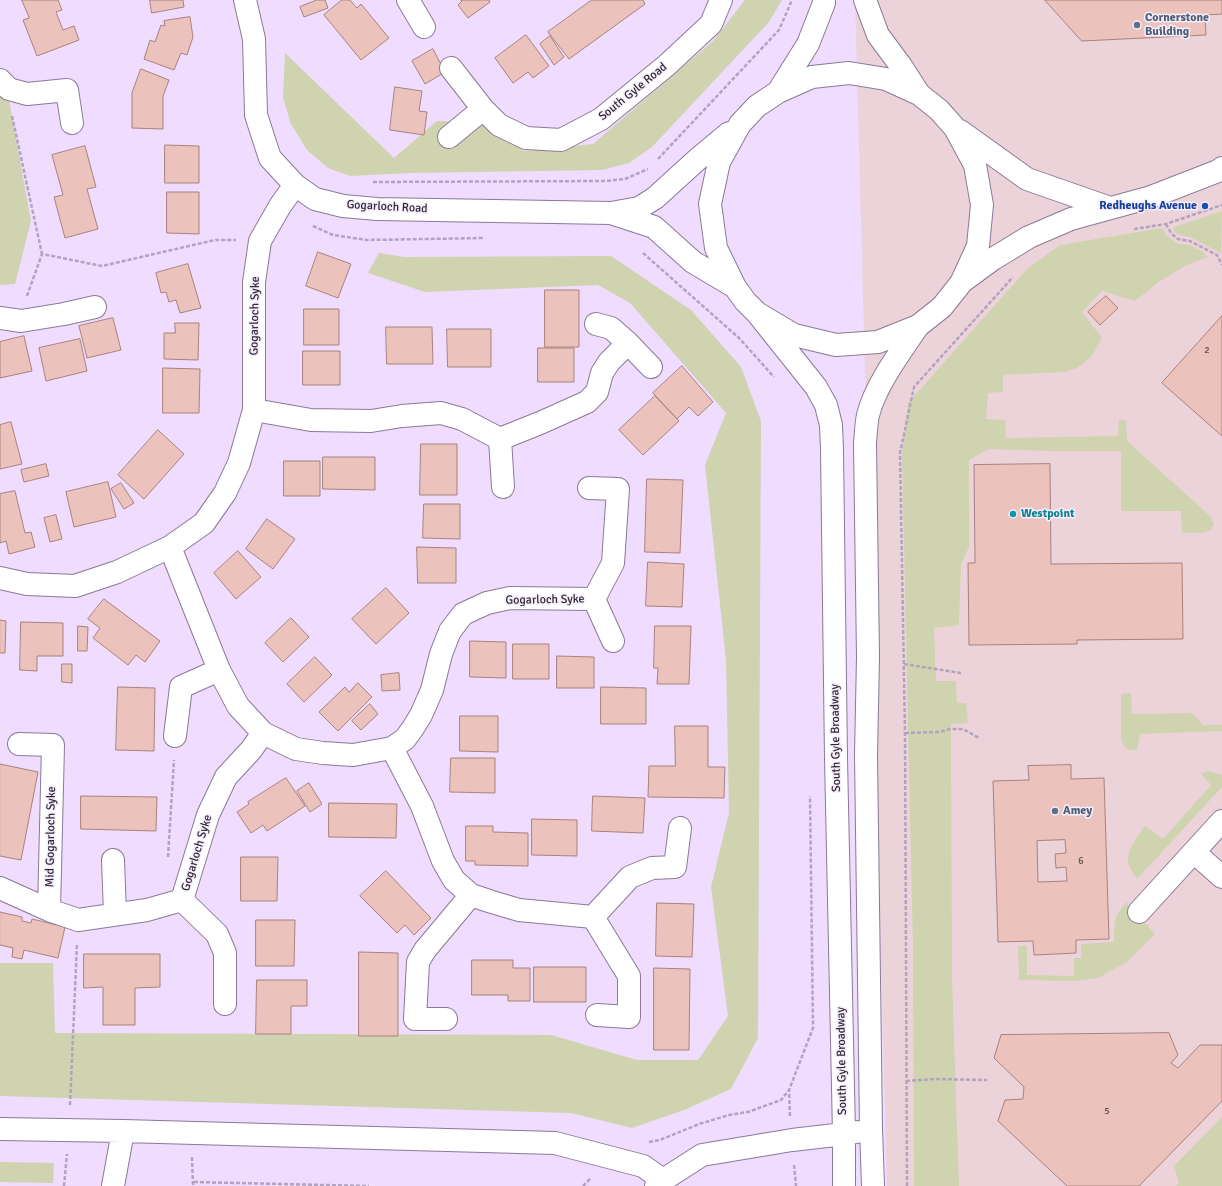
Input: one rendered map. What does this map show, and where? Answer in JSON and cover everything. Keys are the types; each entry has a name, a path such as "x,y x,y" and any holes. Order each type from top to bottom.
{"street":[{"name":"Gogarloch Road","path":"245,0 254,40 256,115 270,158 295,185 315,199 343,206 377,209 611,212 639,208 655,198 699,158 740,124"},
{"path":"408,0 424,27"},
{"name":"South Gyle Road","path":"451,68 483,110 499,125 526,138 561,140 601,119 667,65 711,24 722,0"},
{"name":"South Gyle Broadway","path":"778,92 808,44 824,0"},
{"name":"South Gyle Broadway","path":"865,0 878,36 901,66 919,94"},
{"name":"South Gyle Broadway","path":"758,313 794,335 836,345 878,342 918,326 942,307 961,283 978,246 982,205 975,165 955,128 939,110 919,94 886,79 849,73 812,77 778,92 757,106 740,124 719,162 710,204 716,248 735,287 745,301 758,313 816,387 826,404 831,425 844,1186"},
{"path":"3,83 9,89 27,94 67,90 72,123"},
{"path":"449,137 483,110"},
{"path":"955,128 1028,179 1110,208"},
{"path":"961,283 992,259 1029,237 1071,219 1151,198 1222,168"},
{"name":"Gogarloch Syke","path":"0,578 27,584 75,586 118,572 170,547 204,523 225,493 239,463 254,410 254,282 260,240 280,206 295,185"},
{"name":"Gogarloch Road","path":"611,212 654,227 693,262 735,287"},
{"path":"10,319 64,314 95,307"},
{"path":"596,324 611,328 651,367"},
{"name":"South Gyle Broadway","path":"873,1186 866,755 868,657 865,443 868,415 878,389 897,356 918,326"},
{"path":"254,410 311,420 371,421 402,416 441,413 462,419 500,438 540,423 587,402 596,392 602,373 609,362 628,343"},
{"path":"500,438 503,487"},
{"name":"Gogarloch Syke","path":"589,488 618,489 614,562 594,599"},
{"path":"170,547 219,670 238,706 262,733 296,749 323,754 353,755 392,748 422,806 443,861 454,880 471,895 519,910 593,917"},
{"name":"Gogarloch Syke","path":"392,748 404,739 413,728 420,715 432,690 441,654 450,631 464,614 487,603 510,598 594,599"},
{"name":"Gogarloch Syke","path":"594,599 613,641"},
{"path":"175,736 181,687 219,670"},
{"name":"Gogarloch Syke","path":"49,910 78,920 147,910 182,900 208,815 226,777 251,750 262,733"},
{"name":"Mid Gogarloch Syke","path":"19,744 53,744 49,910"},
{"path":"1139,912 1222,821"},
{"path":"593,917 630,877 652,868 675,867 680,828"},
{"path":"1194,852 1222,877"},
{"path":"113,860 115,914"},
{"path":"0,888 49,910"},
{"path":"446,1019 414,1019 418,962 425,950 471,895"},
{"path":"182,900 217,934 225,953 225,1004"},
{"path":"593,917 629,976 629,1017 597,1015"},
{"path":"0,1128 555,1143 643,1166 659,1183 702,1155 792,1140 844,1134 872,1128"},
{"path":"113,1186 123,1131"}],"path":[{"path":"3,83 42,254 25,301 10,319"},
{"path":"372,182 605,180 625,179 649,169"},
{"path":"1127,230 1166,224 1222,205"},
{"path":"280,206 307,223 333,235 367,240 484,238"},
{"path":"1166,224 1171,233 1178,239 1190,242 1217,256 1222,265"},
{"path":"42,254 102,266 215,240 260,240"},
{"path":"642,252 739,338 775,379"},
{"path":"907,1186 905,733 900,453 914,387 1013,277"},
{"path":"904,664 961,673"},
{"path":"905,733 939,732 950,729 963,729 979,738"},
{"path":"167,863 175,736"},
{"path":"647,1142 660,1140 699,1124 722,1117 748,1112 781,1100 789,1090 813,1028 810,791"},
{"path":"64,1186 69,1130 78,920"},
{"path":"906,1081 934,1079 987,1080"},
{"path":"789,1090 796,1186"},
{"path":"583,1186 612,1158"},
{"path":"194,1182 369,1186"}],"shaded area":[{"path":"855,0 1222,0 1222,1186 887,1186"}],"green space":[{"path":"745,0 782,0 769,22 652,147 629,163 602,170 410,173 350,176 328,168 307,150 291,124 283,98 285,53 394,158 437,121 483,123 524,151 593,144 713,41"},
{"path":"0,90 9,100 31,221 15,284 0,285"},
{"path":"1222,211 1221,253 1190,237 1174,232 1174,227"},
{"path":"1162,228 1167,236 1176,243 1189,245 1202,251 1208,257 1187,265 1160,281 1135,301 1102,291 1082,312 1102,338 1091,357 1077,368 1064,372 1003,375 1003,392 988,393 986,419 1005,420 1006,438 1118,436 1119,420 1126,420 1127,441 1209,515 1214,524 1211,530 1203,533 1182,533 1181,511 1121,511 1121,451 989,449 969,460 969,547 961,564 959,625 934,628 936,681 956,681 957,703 966,703 968,723 951,724 952,978 959,1186 914,1186 913,949 902,454 908,403 1027,269 1060,245"},
{"path":"379,253 404,257 611,256 691,310 741,367 761,421 758,1038 731,1089 684,1110 632,1128 571,1113 0,1096 0,963 53,963 55,1033 551,1035 637,1060 698,1060 728,1016 711,887 729,813 726,660 705,465 726,413 630,303 598,285 425,292 368,273"},
{"path":"1131,693 1132,714 1192,713 1203,725 1222,725 1222,731 1140,734 1137,750 1128,749 1123,745 1121,739 1121,694"},
{"path":"1209,771 1222,775 1222,787 1137,879 1128,862 1128,857 1135,840 1145,826 1163,839 1211,785 1201,774"},
{"path":"1126,902 1155,934 1127,962 1098,978 1075,981 1019,980 1018,946 1027,946 1027,975 1074,976 1074,958 1081,958 1081,944 1114,942 1116,916"},
{"path":"1222,1117 1222,1186 1176,1186 1179,1183 1174,1166"},
{"path":"0,1162 54,1163 53,1183 0,1182"}],"building":[{"path":"22,0 58,0 62,10 56,12 63,30 74,26 79,40 37,56 23,20 29,18"},
{"path":"150,0 183,0 184,7 152,13"},
{"path":"317,0 325,0 328,8 304,17 300,7"},
{"path":"342,0 350,0 357,8 361,4 389,38 361,60 324,15"},
{"path":"461,0 489,0 490,2 468,18 458,5 462,1"},
{"path":"592,0 643,0 645,4 569,59 548,32"},
{"name":"Cornerstone Building","path":"1045,0 1222,0 1222,14 1205,15 1206,35 1082,41"},
{"path":"190,17 193,37 187,55 181,53 174,70 144,59 150,40 155,42 161,25 165,26 164,21"},
{"path":"526,35 549,66 533,78 528,72 513,83 495,58"},
{"path":"550,36 564,57 554,65 540,44"},
{"path":"433,49 445,72 425,84 412,61"},
{"path":"141,69 169,80 163,96 163,129 132,128 132,93"},
{"path":"395,87 422,91 419,111 427,112 424,135 390,130"},
{"path":"165,145 199,146 199,183 165,183"},
{"path":"85,146 96,187 87,189 98,229 65,238 54,197 63,195 52,155"},
{"path":"167,192 199,192 199,234 167,233"},
{"path":"318,252 351,264 338,298 306,286"},
{"path":"188,264 201,308 180,313 176,300 169,302 166,292 161,293 156,273"},
{"path":"545,290 579,290 579,347 545,347"},
{"path":"1106,296 1118,308 1100,325 1088,312"},
{"path":"304,309 339,309 339,345 304,345"},
{"path":"1222,316 1222,436 1162,383"},
{"path":"113,318 121,350 87,358 79,326"},
{"path":"175,323 199,323 198,360 164,359 164,333 175,333"},
{"path":"386,327 432,327 433,364 387,364"},
{"path":"447,329 491,329 491,367 448,367"},
{"path":"24,336 32,371 0,378 0,342"},
{"path":"80,339 87,371 46,381 39,348"},
{"path":"538,348 574,348 574,382 538,382"},
{"path":"303,351 340,351 340,385 303,385"},
{"path":"682,366 713,402 698,416 689,407 677,419 653,393"},
{"path":"163,368 200,369 199,413 163,413"},
{"path":"655,396 679,421 643,455 619,430"},
{"path":"11,422 22,464 0,469 0,425"},
{"path":"158,430 184,454 144,499 118,475"},
{"path":"421,444 457,444 457,495 420,495"},
{"path":"323,457 375,457 375,490 323,489"},
{"path":"284,461 320,461 320,496 284,496"},
{"path":"46,464 49,476 24,482 21,470"},
{"name":"Westpoint","path":"1050,464 1051,564 1182,563 1183,639 1077,640 1077,644 969,645 968,563 975,563 974,465"},
{"path":"647,479 683,480 680,553 645,552"},
{"path":"108,482 116,517 74,527 66,492"},
{"path":"121,483 134,503 124,509 111,489"},
{"path":"15,491 25,533 31,532 35,547 9,554 6,541 0,543 0,494"},
{"path":"424,504 460,504 460,539 423,538"},
{"path":"56,515 62,539 50,542 44,518"},
{"path":"267,519 295,539 273,569 246,549"},
{"path":"417,547 456,548 456,583 418,583"},
{"path":"238,551 261,577 236,599 214,573"},
{"path":"648,562 684,564 682,607 646,606"},
{"path":"386,588 409,613 376,644 352,619"},
{"path":"104,599 160,641 145,662 136,655 128,665 93,638 100,628 88,619"},
{"path":"291,618 309,637 283,662 265,643"},
{"path":"0,620 6,621 5,653 0,653"},
{"path":"21,622 63,623 63,656 37,656 37,671 20,670"},
{"path":"78,626 88,627 87,651 78,651"},
{"path":"655,626 691,626 689,684 657,684 658,668 654,668"},
{"path":"470,641 506,642 506,678 470,677"},
{"path":"513,644 549,644 549,679 513,679"},
{"path":"557,656 594,657 594,688 557,688"},
{"path":"315,657 332,675 304,702 287,684"},
{"path":"62,664 72,664 72,683 62,682"},
{"path":"399,673 400,690 382,691 381,675"},
{"path":"358,683 372,697 338,731 319,712 345,687 349,692"},
{"path":"118,687 155,688 154,751 116,750"},
{"path":"601,687 646,688 646,724 601,724"},
{"path":"370,704 378,714 361,730 352,721"},
{"path":"460,716 498,716 498,752 460,751"},
{"path":"675,726 708,726 708,767 725,767 724,798 648,797 649,766 675,766"},
{"path":"451,758 495,758 495,793 450,792"},
{"path":"0,764 38,772 21,860 0,856"},
{"path":"1071,765 1071,779 1104,778 1109,939 1076,940 1076,953 1034,955 1033,941 998,942 993,781 1029,780 1028,766","holes":["1065,840 1066,853 1055,854 1056,868 1066,867 1067,881 1038,882 1037,841"]},
{"path":"286,778 305,806 267,831 263,825 251,833 237,812 249,804 248,802"},
{"path":"309,783 322,804 310,812 297,791"},
{"path":"81,796 157,797 156,831 81,829"},
{"path":"593,796 645,798 643,833 592,831"},
{"path":"329,803 397,804 396,838 329,837"},
{"path":"532,819 577,820 577,856 532,855"},
{"path":"466,826 493,826 493,832 528,833 528,866 475,865 475,861 466,861"},
{"path":"241,857 278,857 277,901 241,901"},
{"path":"386,871 431,918 414,935 405,925 397,933 360,896"},
{"path":"657,903 694,904 692,957 656,956"},
{"path":"0,912 22,917 22,921 31,923 32,919 65,927 58,958 24,950 22,959 12,957 13,948 0,945"},
{"path":"256,920 295,920 294,966 256,966"},
{"path":"359,952 398,953 398,1036 359,1036"},
{"path":"84,954 160,954 160,987 135,988 135,1025 103,1025 103,987 84,988"},
{"path":"472,960 513,960 513,968 530,968 530,1001 508,1001 508,995 472,995"},
{"path":"534,967 586,967 586,1002 534,1002"},
{"path":"654,968 690,969 689,1050 654,1050"},
{"path":"257,980 307,980 307,1006 291,1006 291,1034 256,1034"},
{"path":"1169,1033 1178,1055 1171,1063 1178,1068 1200,1045 1222,1045 1222,1101 1139,1186 1067,1186 998,1121 1005,1100 1023,1099 1024,1087 994,1058 1001,1035"}],"place":[{"name":"Cornerstone Building","path":"1137,25"},
{"name":"Redheughs Avenue","path":"1205,206"},
{"name":"Westpoint","path":"1013,514"},
{"name":"Amey","path":"1055,811"}]}
